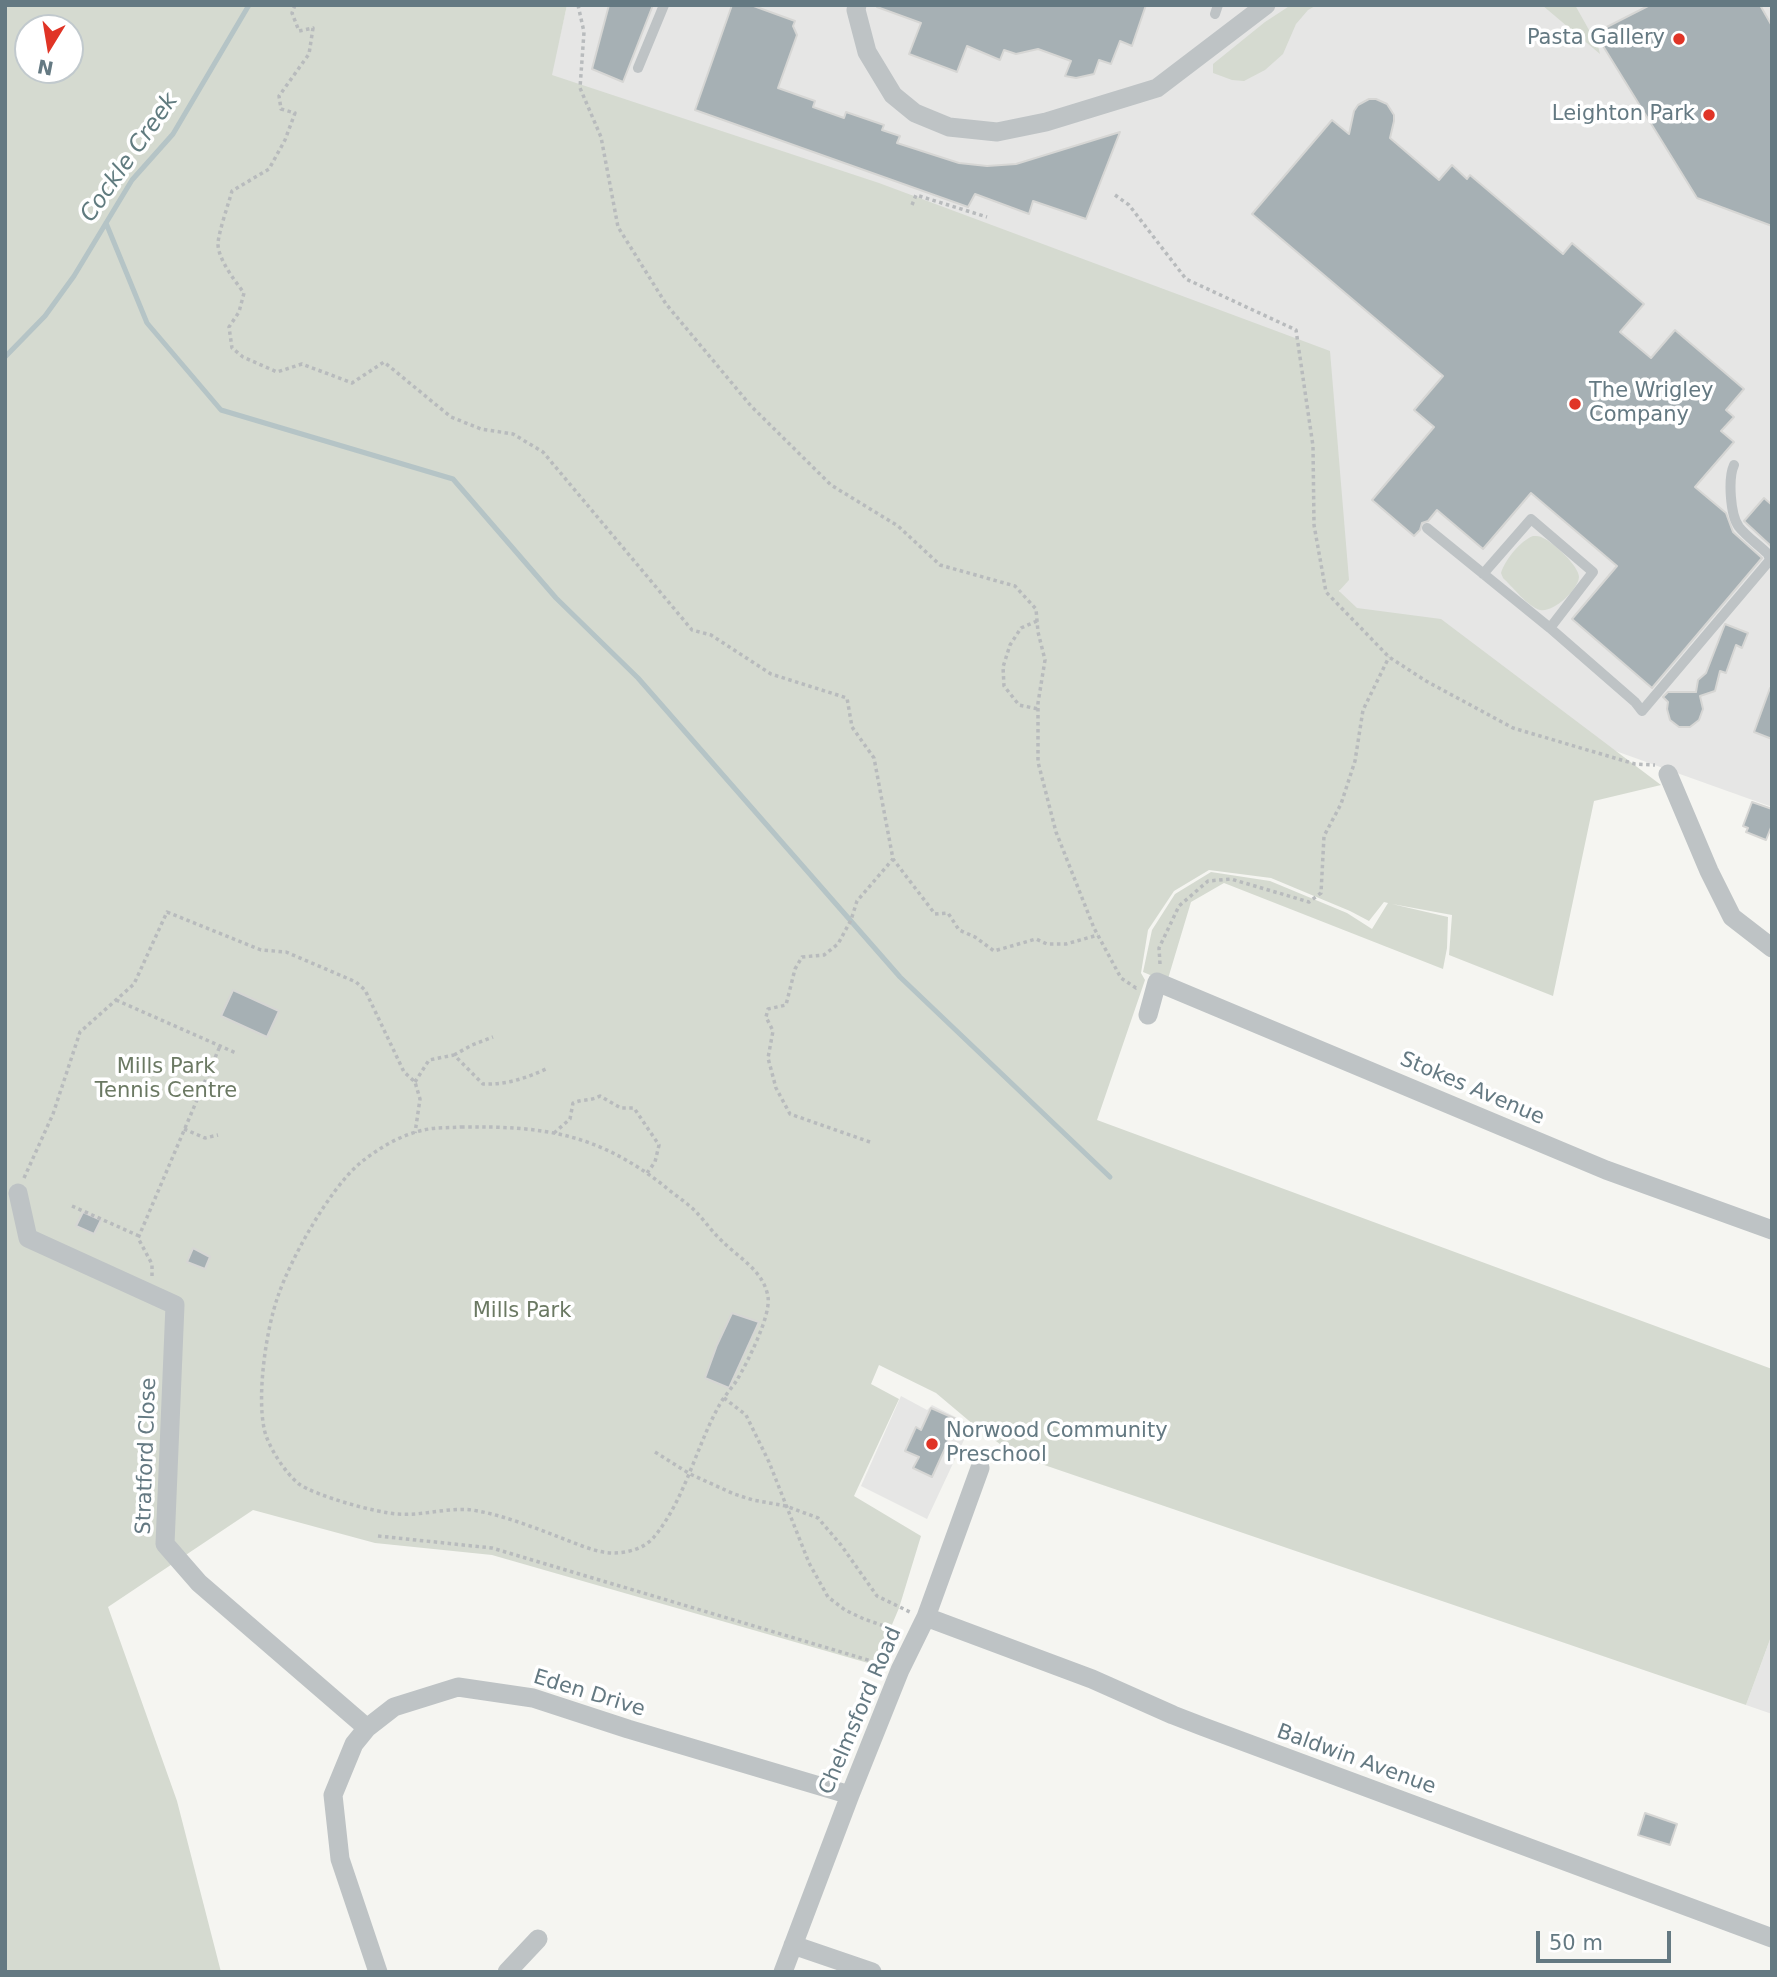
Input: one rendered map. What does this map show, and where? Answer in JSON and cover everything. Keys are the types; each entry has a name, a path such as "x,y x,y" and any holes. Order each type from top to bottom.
{"street":[{"path":"857,5 867,52 893,95 915,113 949,127 997,132 1046,122 1157,88 1266,5"},
{"path":"1665,767 1709,871 1732,917 1772,948"},
{"path":"1148,1015 1158,975"},
{"name":"Stokes Avenue","path":"1158,975 1606,1170 1772,1230"},
{"name":"Stratford Close","path":"18,1193 27,1238 175,1305 165,1544 199,1584 367,1728"},
{"name":"Chelmsford Road","path":"783,1972 900,1670 926,1617 980,1468"},
{"name":"Baldwin Avenue","path":"926,1617 1092,1679 1204,1727 1772,1938"},
{"name":"Eden Drive","path":"378,1972 340,1859 332,1795 354,1745 367,1728 394,1707 458,1686 533,1698 850,1795"},
{"path":"507,1972 538,1939"},
{"path":"793,1945 872,1972"}],"lane":[{"path":"638,68 664,5"},
{"path":"1427,528 1550,628 1642,711 1770,560 1769,554 1740,528 1735,520 1731,491 1731,471 1734,465"},
{"path":"1483,574 1531,519 1593,572 1550,628"}],"path":[{"path":"295,5 292,13 299,31 313,28 309,54 279,96 281,109 295,113 270,169 232,191 218,244 223,260 244,293 239,312 229,327 232,348 243,357 277,372 302,363 352,383 384,362 451,417 481,429 513,435 544,452 692,630 711,635 771,674 847,698 852,727 874,758 893,859 935,914 948,913 959,930 975,937 994,951 1036,939 1047,944 1066,944 1098,935"},
{"path":"578,5 584,32 580,88 601,137 618,227 666,304 751,406 831,485 898,526 940,565 1015,586 1036,609 1045,660 1038,709 1038,762 1053,820 1098,935 1121,978 1136,988 1158,975 1159,948 1179,906 1208,881 1231,879 1309,902 1321,893 1324,836 1341,804 1355,761 1363,710 1389,657"},
{"path":"912,205 916,195 987,217"},
{"path":"1115,195 1129,205 1186,279 1296,330 1313,446 1314,525 1326,592 1389,657 1426,681 1513,728 1635,764 1665,767"},
{"path":"1037,621 1020,628 1010,645 1003,667 1004,686 1019,705 1038,709"},
{"path":"870,1142 790,1114 776,1088 768,1058 773,1031 766,1017 768,1009 786,1005 795,969 802,957 824,955 838,944 857,901 893,859"},
{"path":"18,1193 53,1114 80,1032 134,984 167,912 261,950 286,952 356,982 365,989 404,1072 415,1082 420,1099 415,1133"},
{"path":"116,1000 236,1053"},
{"path":"415,1082 429,1060 454,1055 493,1037"},
{"path":"153,1296 152,1265 138,1236 220,1046"},
{"path":"454,1055 482,1084 524,1079 548,1068"},
{"path":"554,1133 569,1119 573,1103 581,1099 592,1100 600,1096 621,1108 634,1108 659,1145 655,1162 647,1172"},
{"path":"524,1127 554,1133 596,1144 647,1172 691,1207 722,1241 755,1270 768,1297 764,1322 738,1378 724,1398 664,1524 651,1541 629,1551 611,1553 498,1516 469,1510 398,1514 317,1494 298,1483 281,1464 264,1432 261,1400 272,1315 279,1292 305,1238 336,1189 355,1167 377,1151 425,1129 524,1127"},
{"path":"184,1129 204,1140 218,1135"},
{"path":"72,1206 138,1236"},
{"path":"724,1398 746,1415 769,1462 809,1563 828,1597 864,1619 905,1634"},
{"path":"655,1452 690,1474 743,1497 786,1506 818,1518 877,1596 899,1608 926,1617"},
{"path":"378,1536 492,1548 900,1670"}],"shaded area":[{"path":"567,5 1772,5 1772,807 1328,648 1341,585 551,75"},
{"path":"901,1396 927,1410 932,1405 971,1425 927,1519 861,1486"},
{"path":"1772,1634 1772,1714 1746,1705"}],"green space":[{"path":"5,5 567,5 552,75 879,183 1330,351 1349,580 1339,591 1357,608 1441,619 1661,785 1594,801 1553,996 1449,955 1452,915 1392,904 1448,917 1443,969 1224,883 1191,902 1167,982 1143,972 1152,930 1175,894 1211,872 1270,881 1347,913 1372,929 1388,903 1384,902 1369,921 1271,878 1209,870 1174,891 1148,930 1141,973 1145,980 1097,1120 1772,1369 1772,1634 1746,1705 1015,1455 936,1393 879,1365 871,1384 899,1399 854,1496 921,1536 899,1608 875,1665 492,1555 375,1543 253,1510 108,1607 177,1801 221,1972 5,1972"},
{"path":"1291,5 1317,5 1308,10 1296,24 1283,54 1265,70 1244,81 1213,73 1213,64 1265,22"},
{"path":"1542,5 1575,5 1600,54"},
{"path":"1533,536 1542,537 1559,549 1575,567 1579,577 1564,600 1545,610 1530,605 1501,573 1514,552"}],"building":[{"path":"609,5 653,5 623,82 592,69"},
{"path":"732,5 751,5 795,21 793,26 797,35 778,88 815,101 813,107 844,118 846,112 884,125 882,130 900,136 897,143 959,163 987,166 1016,164 1120,132 1086,219 1033,201 1029,214 975,194 968,207 695,110"},
{"path":"1146,5 1132,46 1120,41 1111,64 1099,60 1094,74 1076,78 1065,76 1071,61 1038,49 1016,54 1004,50 1000,60 967,46 957,72 909,54 921,23 877,7"},
{"name":"Leighton Park","path":"1650,5 1760,5 1772,26 1772,226 1697,198 1595,33"},
{"name":"The Wrigley Company","path":"1369,99 1387,104 1394,115 1390,138 1439,180 1452,165 1467,179 1470,175 1563,254 1572,243 1644,304 1620,332 1651,358 1675,330 1744,389 1726,410 1734,417 1721,431 1734,442 1695,487 1726,513 1733,532 1762,558 1652,688 1572,619 1617,566 1531,493 1483,549 1437,510 1428,521 1422,523 1414,536 1372,500 1434,427 1414,410 1443,376 1252,214 1332,120 1349,134 1354,111 1358,105"},
{"path":"1764,498 1772,505 1772,547 1744,521"},
{"path":"1725,624 1748,633 1742,648 1736,645 1726,673 1720,671 1715,691 1700,696 1703,709 1699,720 1690,727 1679,727 1670,720 1668,702 1663,697 1668,692 1696,692 1698,680 1706,673"},
{"path":"1772,688 1772,739 1754,732"},
{"path":"1752,802 1772,809 1772,825 1766,840 1746,832 1748,828 1743,826"},
{"path":"233,990 279,1011 267,1037 221,1016"},
{"path":"83,1212 101,1220 94,1234 76,1226"},
{"path":"193,1248 210,1257 205,1269 187,1262"},
{"path":"732,1313 759,1322 729,1388 705,1378"},
{"path":"931,1408 958,1420 932,1477 913,1468 919,1457 905,1451 916,1427 921,1430"},
{"path":"1645,1813 1677,1824 1670,1845 1638,1835"}],"waterway":[{"name":"Cockle Creek","path":"5,357 45,316 74,276 132,180 173,134 249,5"},
{"path":"106,223 147,323 221,410 453,479 556,598 638,678 900,977 1110,1177"}],"place":[{"name":"Pasta Gallery","path":"1679,39"},
{"name":"Leighton Park","path":"1709,115"},
{"name":"The Wrigley Company","path":"1575,404"},
{"name":"Norwood Community Preschool","path":"932,1444"}],"park label":[{"name":"Mills Park Tennis Centre","path":"166,1080"},
{"name":"Mills Park","path":"522,1312"}]}
